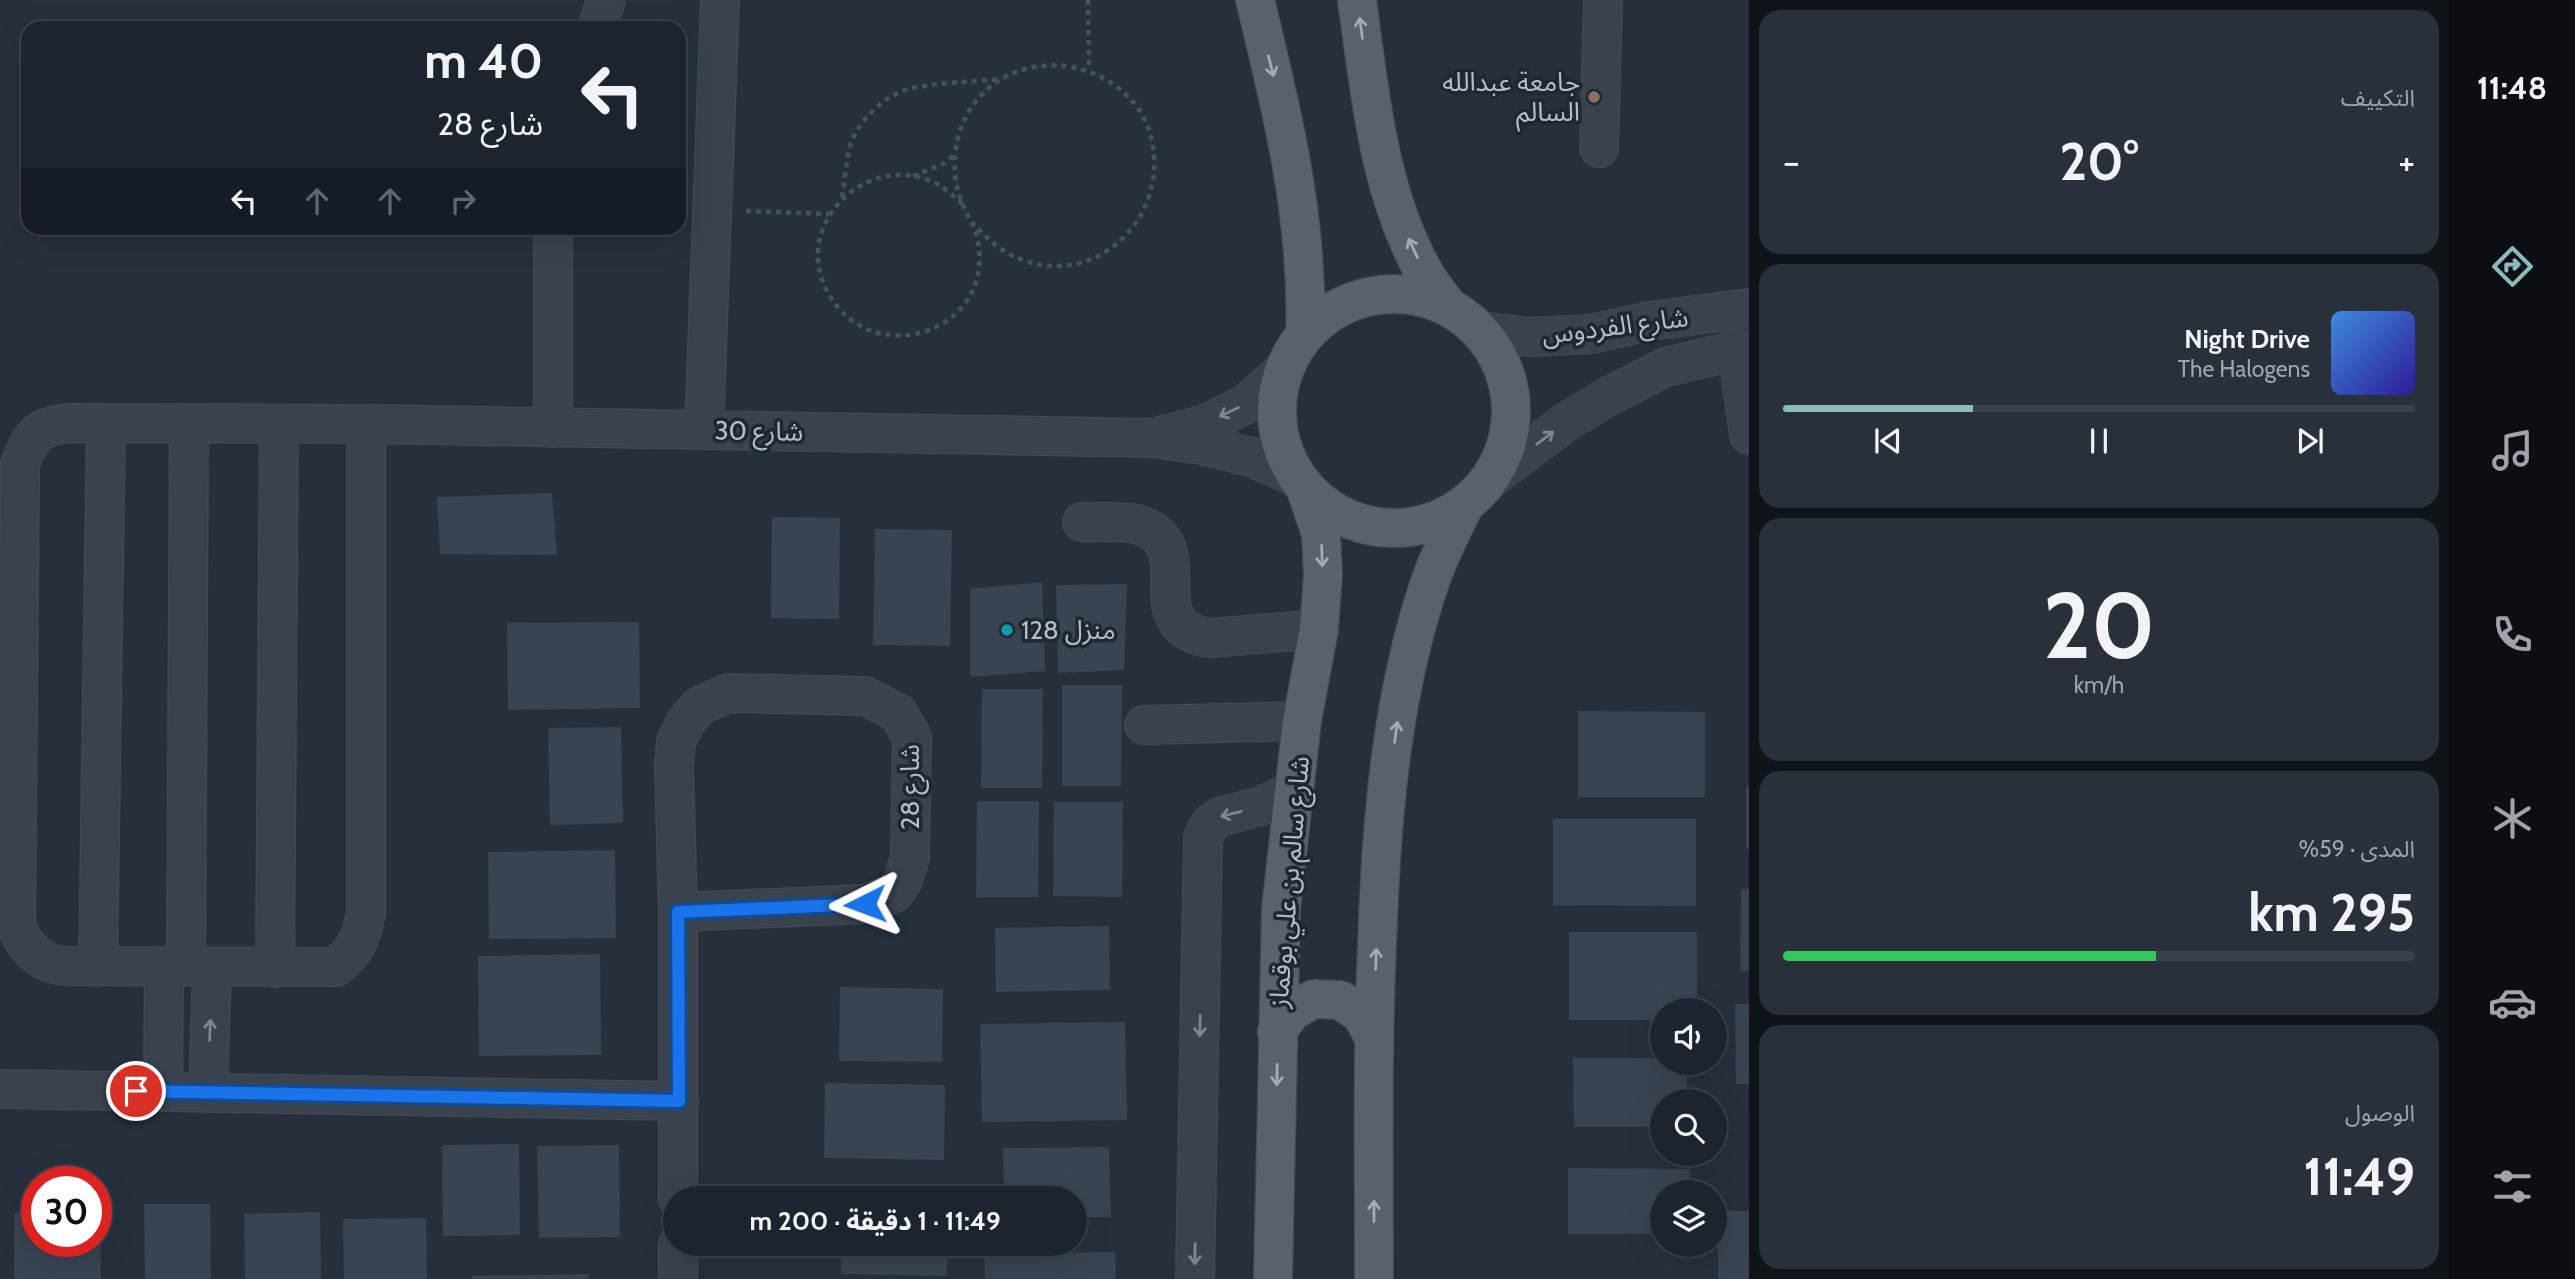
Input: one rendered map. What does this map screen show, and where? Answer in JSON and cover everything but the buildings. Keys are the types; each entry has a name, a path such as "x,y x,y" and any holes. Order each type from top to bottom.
{"main road":[{"path":"1255,0 1294,174 1307,285 1305,334"},
{"path":"1357,0 1375,125 1400,223 1426,276 1448,306 1480,331 1496,353 1506,377 1511,403 1510,430 1503,455 1490,479 1464,506 1432,577 1401,698 1382,832 1373,1036 1374,1279"},
{"path":"1448,306 1423,297 1397,293 1371,295 1346,303 1324,316 1305,334 1283,371 1276,407 1280,444 1301,484 1322,505 1340,517 1382,529 1404,529 1425,525 1464,506"},
{"name":"شارع سالم بن علي بوقماز","path":"1273,1279 1281,909 1302,721 1319,629 1323,575 1321,534 1301,484"},
{"path":"1277,1032 1292,1011 1314,999 1340,1000 1361,1014 1373,1036"}],"street":[{"path":"599,21 606,0"},
{"path":"704,430 720,0"},
{"path":"1599,148 1603,0"},
{"path":"553,235 553,428"},
{"name":"شارع الفردوس","path":"1480,331 1528,337 1591,334 1650,321 1749,309"},
{"path":"1743,350 1749,435"},
{"name":"شارع الفردوس","path":"1490,479 1566,422 1609,396 1667,367 1743,350"},
{"name":"شارع 30","path":"1153,438 1204,425 1246,404 1283,371"},
{"name":"شارع 30","path":"366,424 366,915 361,937 352,954 336,967 50,965 22,941 16,925 20,465 27,444 52,424 366,424 1153,438 1202,445 1251,457 1301,484"},
{"path":"98,967 106,424"},
{"path":"188,424 187,967 208,1093"},
{"path":"275,968 279,425"},
{"path":"1082,522 1130,524 1145,527 1158,535 1168,549 1171,564 1169,599 1172,614 1181,627 1194,635 1209,638 1319,629"},
{"name":"شارع 28","path":"678,912 865,904 894,893 904,880 910,858 912,737 898,713 865,696 729,694 699,706 680,733 676,742 674,766 678,912 678,1186"},
{"path":"1144,725 1302,721"},
{"path":"1195,1279 1203,837 1210,824 1219,817 1261,806 1295,790"},
{"path":"163,1092 187,967"},
{"path":"0,1089 679,1101"},
{"path":"678,1256 678,1279"}],"path":[{"path":"1088,0 1089,70"},
{"path":"962,204 931,181 913,176 874,178 857,186 841,199 830,214 818,251 820,271 836,306 850,320 867,330 895,336 923,333 942,325 957,313 969,297 980,260 978,240 957,188 955,155 958,136 975,104 1002,79 1023,69 1045,64 1067,65 1089,70 1108,79 1138,108 1154,147 1153,189 1135,227 1120,242 1083,262 1063,266 1042,265 1012,256 986,238 972,222"},
{"path":"841,199 851,143 874,110 890,98 908,89 1002,79"},
{"path":"913,176 943,164 955,155"},
{"path":"712,210 830,214"}],"place":[{"name":"جامعة عبدالله السالم","path":"1594,97"},
{"name":"منزل 128","path":"1007,630"}],"route":[{"path":"136,1091 679,1101 678,912 865,904"}]}
